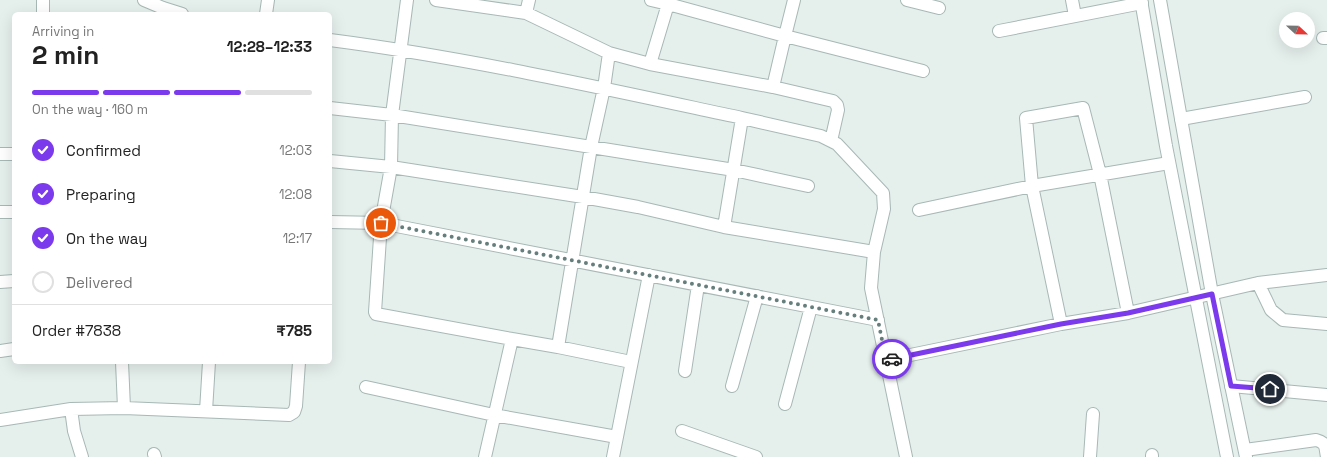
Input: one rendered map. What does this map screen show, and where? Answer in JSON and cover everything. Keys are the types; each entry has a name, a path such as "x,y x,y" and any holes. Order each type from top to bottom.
{"street":[{"path":"42,12 43,0"},
{"path":"144,0 162,11"},
{"path":"266,12 268,0"},
{"path":"407,0 392,115 391,167 381,223 376,314 558,347 631,362"},
{"path":"436,0 526,14 609,53 650,64 773,87 833,101 837,105 838,110 831,141"},
{"path":"526,14 529,0"},
{"path":"651,0 668,2 785,36 923,71"},
{"path":"773,87 794,0"},
{"path":"907,0 939,8"},
{"path":"1072,0 1075,16"},
{"path":"1160,0 1212,294 1246,454 1316,440 1325,445 1327,457"},
{"path":"650,64 668,2"},
{"path":"999,31 1142,2 1169,163 1227,457"},
{"path":"332,40 400,49 604,88 821,136 837,144 883,193 884,209 874,252 871,288 906,457"},
{"path":"558,347 591,147 604,88 609,53"},
{"path":"1181,119 1304,97"},
{"path":"332,108 392,115 734,170 808,186"},
{"path":"1061,324 1032,186 1026,118 1084,108 1100,174 1128,313"},
{"path":"724,227 742,118"},
{"path":"0,154 12,154"},
{"path":"332,161 391,167 583,197 638,207 724,227 874,252"},
{"path":"919,210 1032,186 1169,163"},
{"path":"0,212 12,212"},
{"path":"332,222 381,223 878,320"},
{"path":"613,457 649,275"},
{"path":"886,360 1061,324 1128,313 1258,283 1327,275"},
{"path":"0,282 12,281"},
{"path":"1258,283 1271,310 1283,320 1327,324"},
{"path":"685,371 698,284"},
{"path":"732,386 757,296"},
{"path":"785,404 811,307"},
{"path":"484,457 512,339"},
{"path":"0,351 12,349"},
{"path":"122,364 124,408"},
{"path":"206,411 209,364"},
{"path":"0,420 71,409 124,408 289,415 294,412 296,406 299,364"},
{"path":"1231,386 1327,395"},
{"path":"366,387 494,415 617,437"},
{"path":"71,409 74,430 82,457"},
{"path":"1090,457 1093,414"},
{"path":"682,431 756,457"}],"way so far":[{"path":"381,223 878,320 886,360 892,359"}],"route":[{"path":"892,359 1061,324 1128,313 1212,294 1231,386 1270,389"}]}
